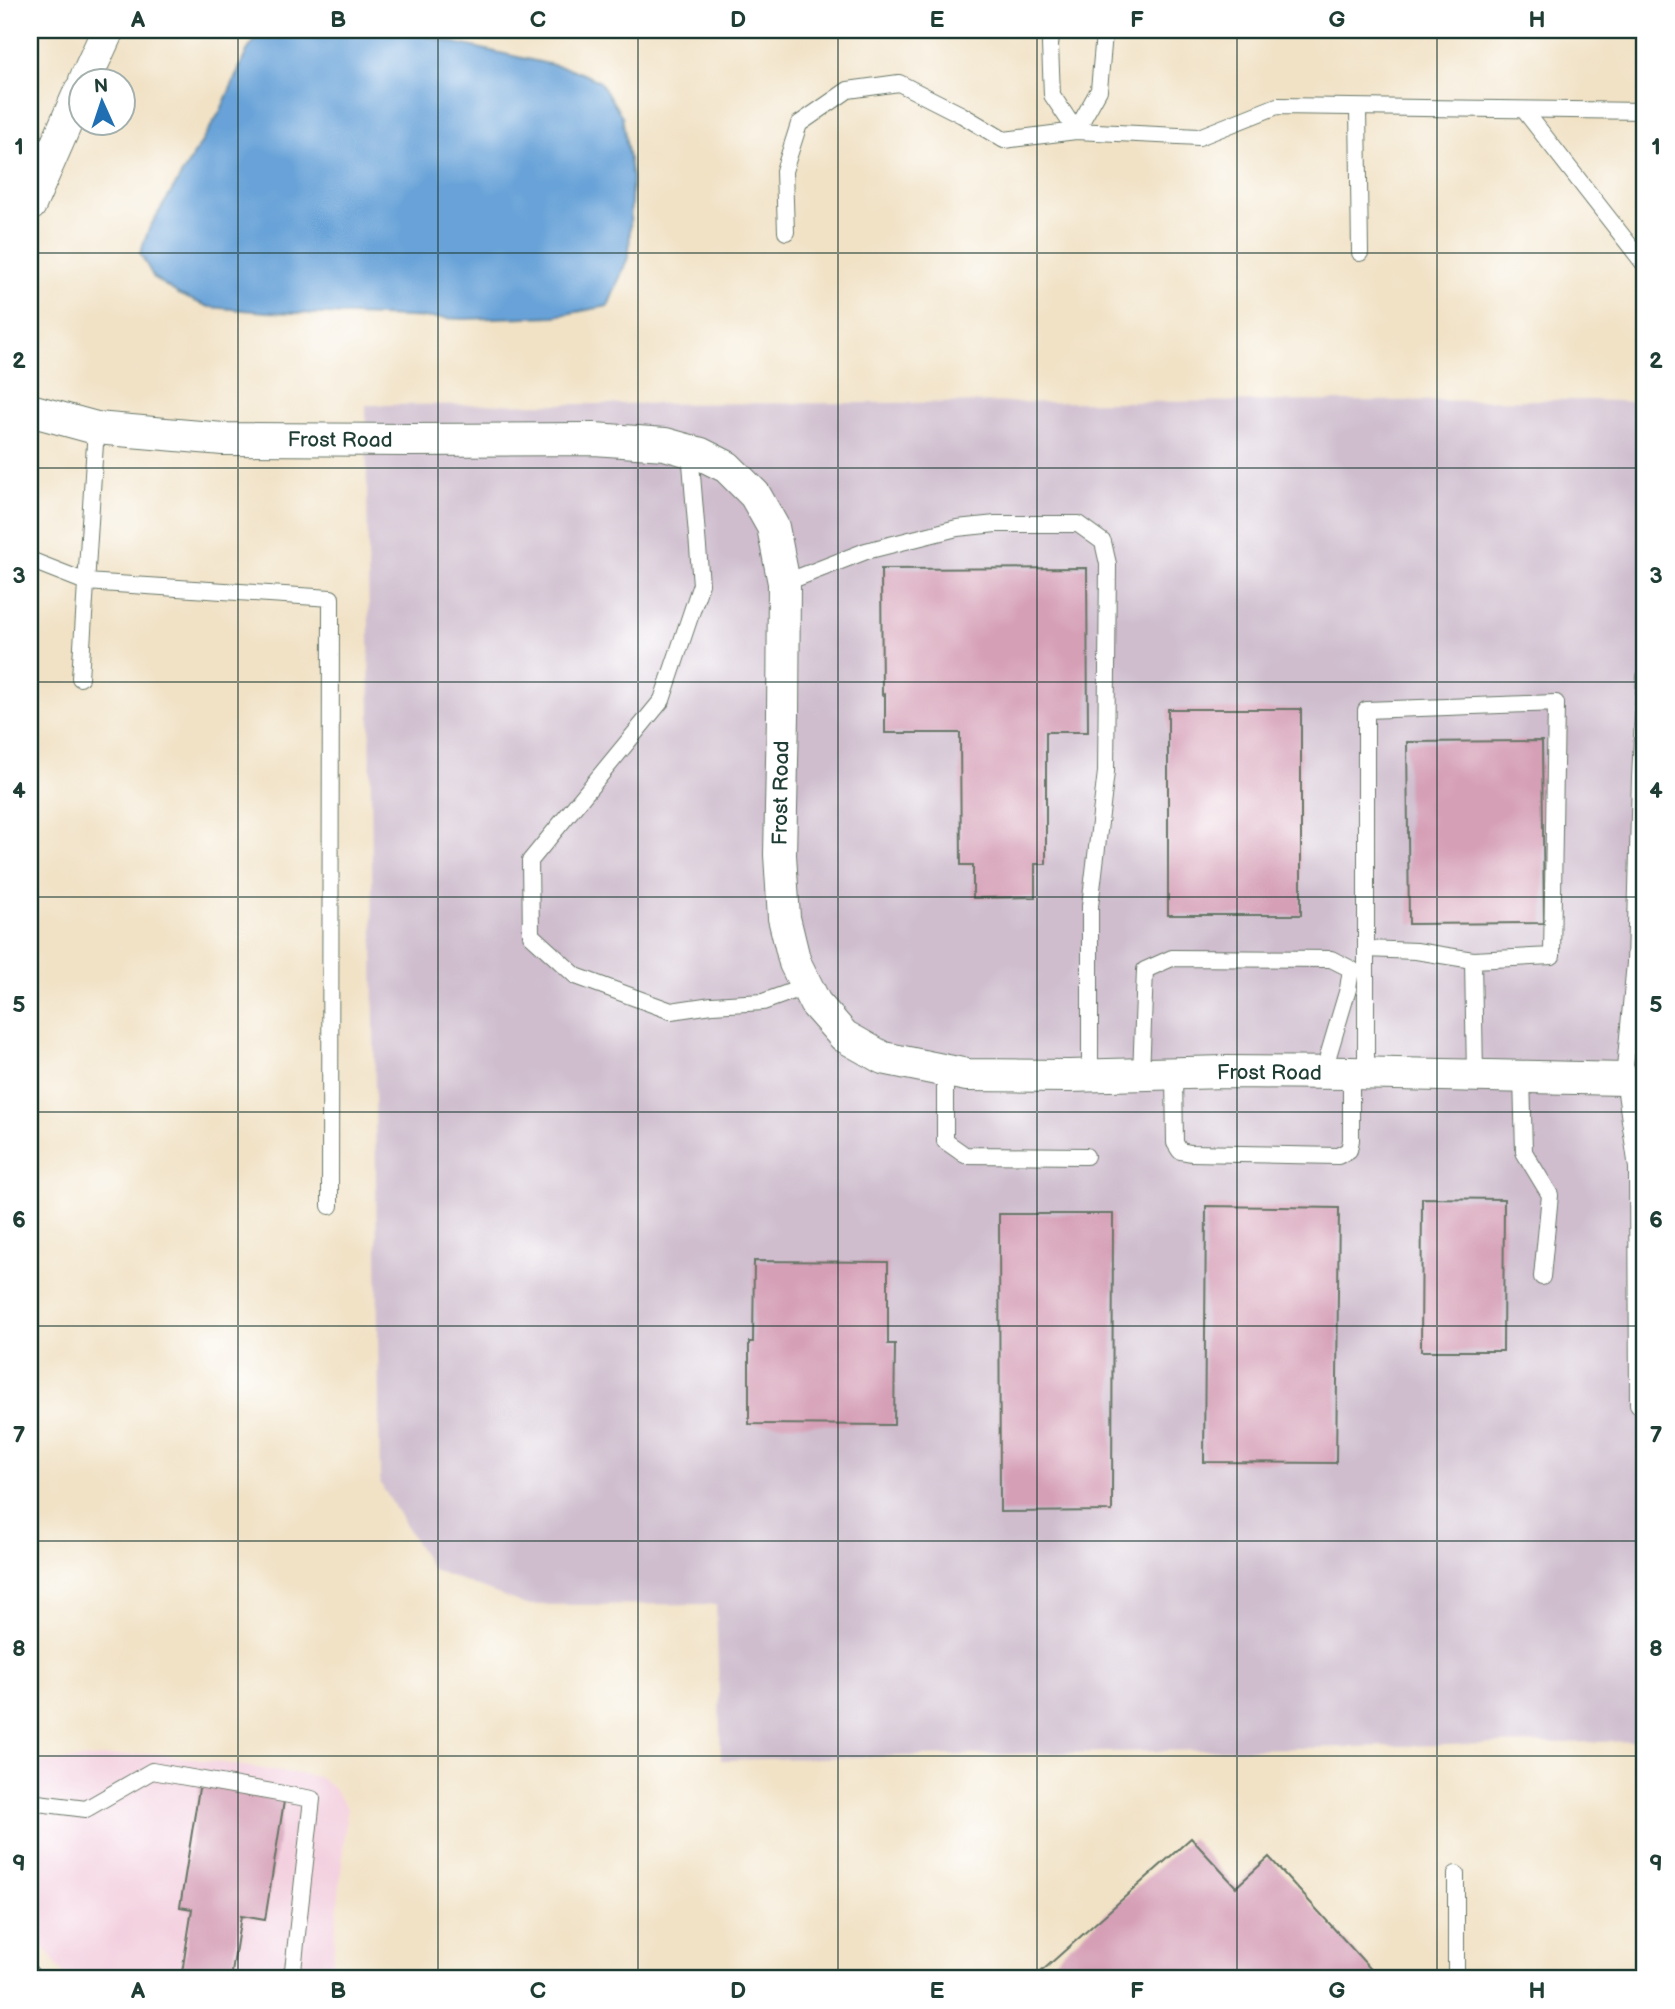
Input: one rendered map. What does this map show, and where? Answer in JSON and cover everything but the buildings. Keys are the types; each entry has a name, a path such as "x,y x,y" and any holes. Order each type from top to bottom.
{"street":[{"path":"91,66 108,30"},
{"path":"30,205 66,123"},
{"name":"Frost Road","path":"30,410 96,428 223,439 594,439 665,444 701,454 727,467 754,495 773,527 784,583 780,855 784,918 795,963 815,1003 844,1036 883,1058 967,1075 1347,1073 1635,1079"}],"lane":[{"path":"1052,30 1052,95 1076,131"},
{"path":"1076,131 1100,90 1104,34 1102,30"},
{"path":"786,232 784,172 799,124 848,90 899,83 1004,140 1076,131 1199,137 1277,106 1645,111"},
{"path":"1358,108 1360,253"},
{"path":"1524,110 1645,265"},
{"path":"79,678 96,428"},
{"path":"690,451 701,584 662,699 530,861 531,935 576,976 671,1011 763,1002 807,986"},
{"path":"784,583 866,551 957,528 996,524 1078,524 1103,542 1108,564 1106,772 1090,906 1090,1076"},
{"path":"30,560 86,582 331,598 330,1206"},
{"path":"1638,1405 1635,962 1641,904 1645,677"},
{"path":"1347,1073 1366,949 1366,710 1556,703 1552,956 1472,960 1416,951 1366,949"},
{"path":"1141,1074 1145,970 1172,958 1331,959 1351,969 1348,989 1347,1073 1351,1140 1349,1150 1338,1156 1180,1151 1175,1143 1174,1074"},
{"path":"1472,960 1475,1075"},
{"path":"945,1070 945,1141 965,1155 1086,1156"},
{"path":"1522,1076 1524,1152 1550,1195 1542,1277"},
{"path":"30,1802 86,1809 152,1771 312,1799 293,1970 287,1979"},
{"path":"1456,1874 1456,1979"},
{"path":"30,1973 34,1979"}],"shaded area":[{"path":"1590,400 1645,402 1645,1741 721,1760 716,1604 526,1605 432,1569 380,1483 366,405"},
{"path":"154,1753 319,1777 334,1789 347,1808 331,1979 66,1979 30,1926 30,1763"}],"water":[{"path":"262,30 398,30 571,69 599,81 622,116 632,178 629,255 608,306 555,316 465,319 267,312 209,307 180,295 154,278 140,253 150,227 221,110 247,51"}]}
